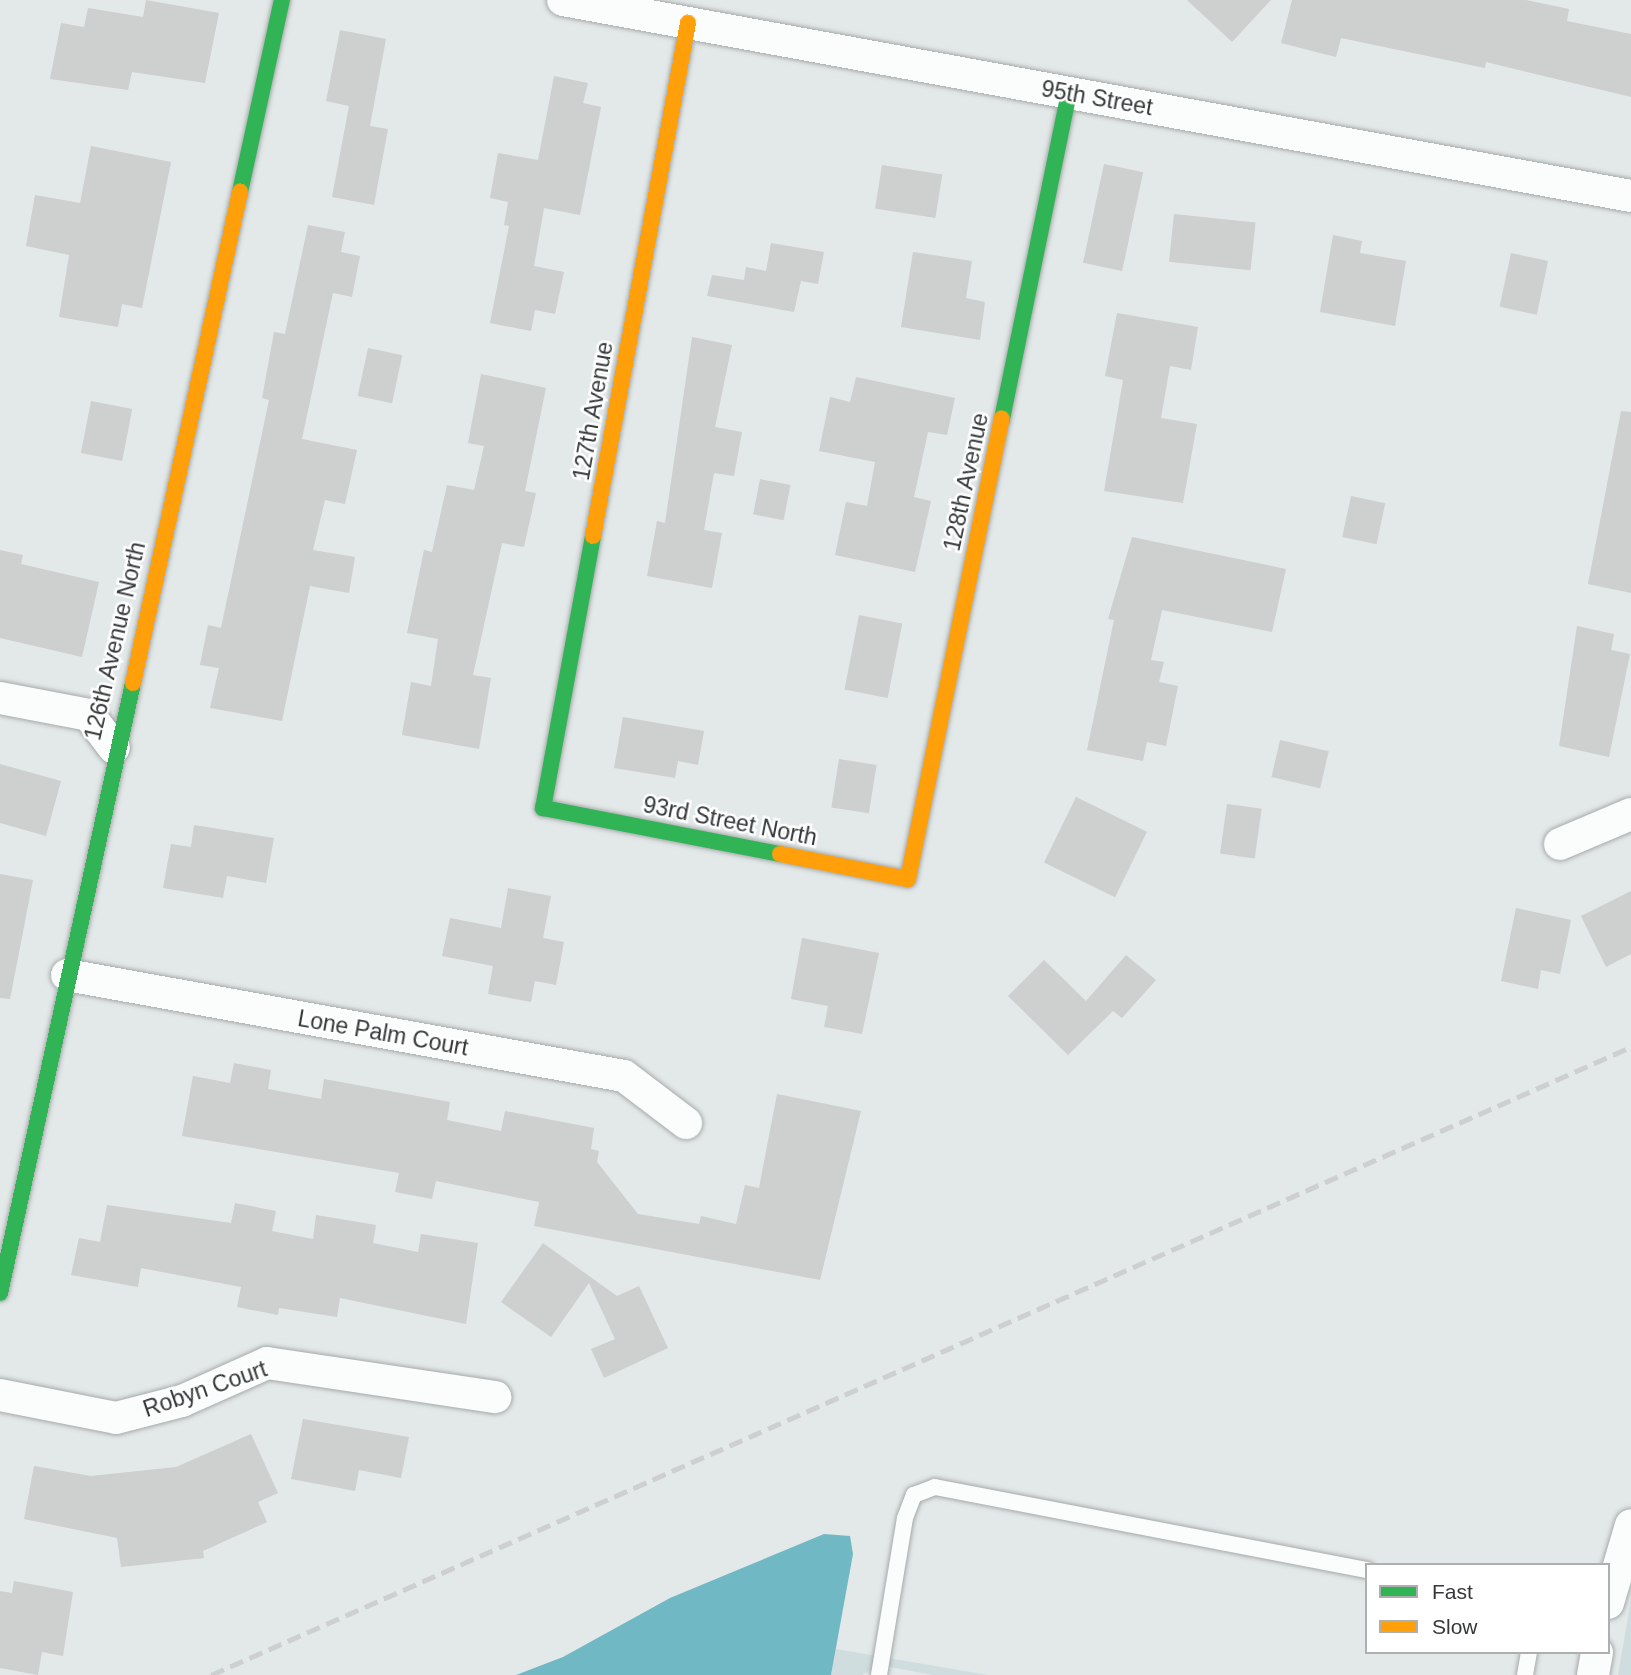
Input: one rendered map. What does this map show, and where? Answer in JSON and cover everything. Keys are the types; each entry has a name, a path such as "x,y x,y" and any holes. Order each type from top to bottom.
{"street":[{"name":"126th Avenue North","path":"0,1293 114,748 282,0"},
{"name":"95th Street","path":"563,0 1631,196"},
{"name":"127th Avenue","path":"543,808 688,23"},
{"name":"128th Avenue","path":"908,879 1069,93"},
{"path":"0,698 89,715 114,748"},
{"name":"93rd Street North","path":"543,808 908,879"},
{"path":"1560,844 1631,814"},
{"name":"Lone Palm Court","path":"66,975 624,1076 686,1123"},
{"name":"Robyn Court","path":"0,1395 116,1418 182,1401 267,1363 495,1397"},
{"path":"1610,1596 1630,1525"},
{"path":"1593,1675 1597,1654"}],"lane":[{"path":"879,1675 905,1518 914,1495 935,1487 1365,1570"},
{"path":"1525,1675 1529,1654"}],"shaded area":[{"path":"1631,1599 1631,1675 1618,1675"},
{"path":"836,1649 988,1675 932,1675 880,1665 862,1675 831,1675"}],"water":[{"path":"824,1534 850,1536 853,1554 831,1675 516,1675 563,1657 670,1598"}],"building":[{"path":"146,0 219,13 205,83 132,72 128,90 50,79 61,23 84,27 88,8 143,17"},
{"path":"1187,0 1271,0 1232,42"},
{"path":"1292,0 1526,0 1569,9 1567,21 1631,34 1631,97 1486,62 1485,68 1341,38 1336,57 1281,43"},
{"path":"340,30 386,39 370,126 388,129 374,205 332,197 349,106 326,101"},
{"path":"554,76 588,83 583,103 601,107 580,215 544,208 534,266 564,272 555,314 535,310 531,331 490,323 509,226 504,225 508,202 490,198 498,153 538,160"},
{"path":"91,146 171,162 142,308 122,304 118,327 59,317 69,255 26,246 35,195 80,203"},
{"path":"1104,164 1143,172 1122,271 1083,263"},
{"path":"882,165 942,175 935,218 875,208"},
{"path":"1174,214 1256,223 1251,270 1169,262"},
{"path":"308,225 345,232 341,252 360,256 352,297 333,293 302,439 357,450 345,504 325,500 313,550 355,557 349,593 310,586 282,721 210,708 219,668 200,665 208,625 221,628 269,400 262,398 274,332 285,334"},
{"path":"1333,235 1362,241 1360,253 1406,261 1395,326 1320,312"},
{"path":"771,243 824,252 818,284 801,281 794,312 707,296 712,275 744,280 746,267 766,271"},
{"path":"913,252 972,261 966,298 985,302 980,340 901,327"},
{"path":"1511,253 1548,261 1537,315 1500,307"},
{"path":"1117,313 1198,327 1191,370 1170,366 1161,418 1197,424 1183,503 1104,491 1123,380 1105,376"},
{"path":"692,337 732,345 715,427 742,432 734,476 714,473 704,530 722,533 712,588 647,576 657,521 665,523"},
{"path":"368,348 402,355 392,403 358,396"},
{"path":"481,374 546,388 525,491 536,493 524,547 502,543 473,675 491,678 479,749 402,735 411,682 431,686 438,639 407,633 424,550 432,552 447,485 474,490 484,446 468,443"},
{"path":"856,377 955,398 947,435 928,432 914,497 931,501 915,572 835,555 846,502 867,506 875,462 819,451 830,397 850,402"},
{"path":"91,401 132,409 122,461 81,453"},
{"path":"1621,411 1631,412 1631,593 1588,584"},
{"path":"760,479 790,485 784,520 753,514"},
{"path":"1351,496 1385,503 1377,544 1342,537"},
{"path":"1132,537 1286,569 1272,632 1162,610 1151,660 1164,662 1159,682 1178,686 1166,746 1147,742 1143,761 1087,750 1114,620 1108,619"},
{"path":"0,550 23,555 21,564 99,582 82,657 0,638"},
{"path":"859,615 902,623 888,698 844,690"},
{"path":"1577,626 1614,634 1611,650 1630,654 1609,757 1559,746"},
{"path":"623,717 704,731 698,765 678,761 675,778 614,768"},
{"path":"1280,740 1329,751 1320,788 1271,777"},
{"path":"839,759 877,765 869,813 831,807"},
{"path":"0,764 61,781 46,836 0,823"},
{"path":"1076,797 1147,832 1115,897 1044,863"},
{"path":"1227,804 1262,809 1255,858 1220,854"},
{"path":"194,825 274,838 266,883 227,876 223,898 163,888 171,844 191,847"},
{"path":"0,874 33,880 10,999 0,998"},
{"path":"508,888 551,896 543,938 564,942 556,985 535,981 531,1002 488,994 493,966 442,956 450,918 501,928"},
{"path":"1631,891 1631,954 1606,967 1581,916"},
{"path":"1516,908 1571,920 1560,974 1541,970 1538,989 1501,981"},
{"path":"802,938 879,953 862,1034 824,1027 828,1006 791,999"},
{"path":"1126,955 1156,980 1122,1018 1113,1011 1068,1055 1008,996 1044,960 1086,1001"},
{"path":"234,1063 271,1070 268,1089 321,1099 324,1079 450,1102 447,1120 501,1131 505,1111 594,1128 591,1149 599,1151 597,1162 638,1214 699,1224 701,1216 736,1224 745,1185 759,1188 777,1094 861,1111 820,1280 534,1226 539,1202 436,1181 432,1199 395,1192 399,1173 182,1136 193,1076 230,1083"},
{"path":"235,1203 276,1211 272,1231 313,1239 316,1215 376,1225 373,1243 418,1252 421,1234 478,1243 466,1324 340,1298 337,1317 279,1308 278,1315 237,1307 241,1287 141,1268 138,1287 71,1275 79,1238 100,1242 107,1205 231,1223"},
{"path":"543,1243 617,1296 639,1286 668,1348 604,1378 591,1349 615,1339 589,1283 551,1337 501,1302"},
{"path":"303,1419 409,1437 401,1478 359,1470 355,1491 291,1479"},
{"path":"251,1434 278,1493 258,1502 267,1522 203,1551 204,1558 121,1567 117,1538 24,1519 34,1466 91,1476 176,1467"},
{"path":"14,1581 73,1592 63,1656 42,1652 38,1675 0,1668 0,1591 12,1593"}],"railway":[{"path":"211,1675 1631,1047"}],"traffic: fast":[{"path":"240,192 282,0"},
{"path":"1002,419 1069,93"},
{"path":"593,536 543,808 780,854"},
{"path":"0,1293 133,683"}],"traffic: slow":[{"path":"593,536 688,23"},
{"path":"133,683 240,192"},
{"path":"780,854 908,879 1002,419"}]}
